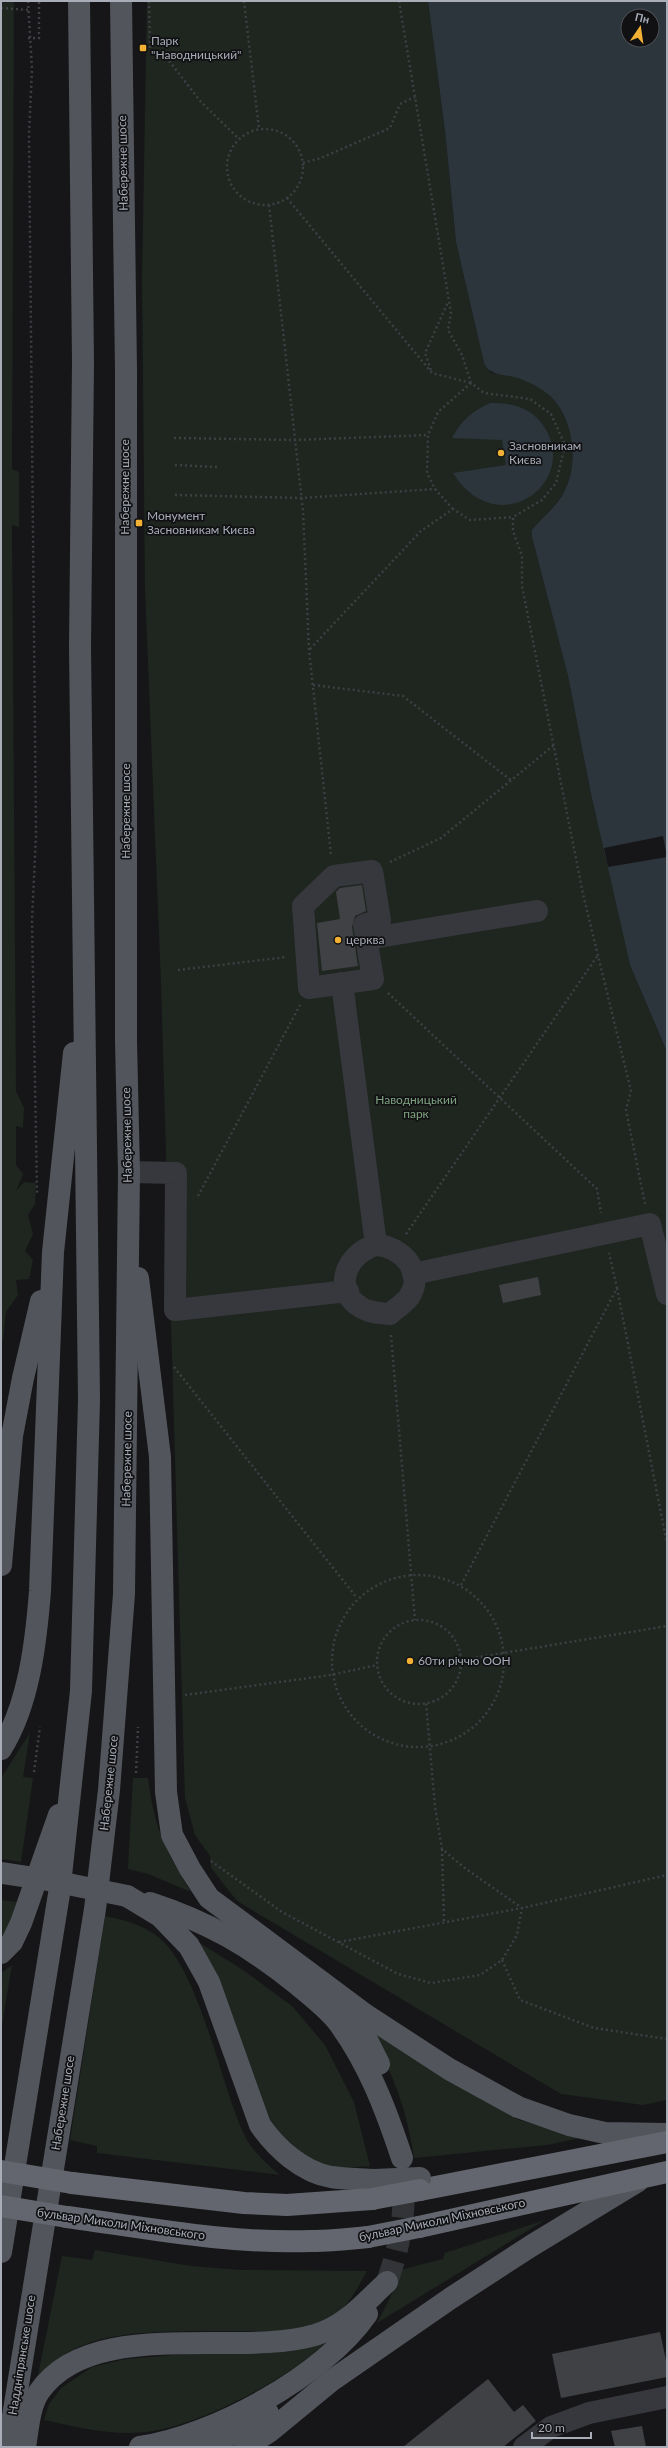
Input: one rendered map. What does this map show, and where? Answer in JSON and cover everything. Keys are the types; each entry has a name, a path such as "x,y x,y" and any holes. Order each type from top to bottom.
{"highway":[{"path":"1,2171 72,2183 244,2203 287,2205 373,2190 499,2175 667,2142"},
{"name":"бульвар Миколи Міхновського","path":"1,2206 66,2217 203,2236 252,2240 310,2241 368,2237 667,2172"}],"main road":[{"path":"1,2252 59,1894 81,1692 88,1400 88,1169 83,982 80,648 83,355 79,1"},
{"name":"Набережне шосе","path":"37,2264 95,1909 117,1695 126,1542 126,1302 129,1182 126,1041 126,371 121,1"},
{"path":"1,1749 15,1717 27,1680 36,1636 40,1591 53,1252 66,1116 83,982"},
{"path":"129,1182 160,1457 166,1792 172,1835 190,1868 210,1898 366,2015 449,2069 518,2107 570,2125 605,2133 667,2134"},
{"path":"1,1564 14,1429 23,1378 53,1252"},
{"path":"1,1953 12,1942 21,1923 72,1778"},
{"path":"1,1873 48,1880 127,1896 180,1913 222,1931 270,1962 332,2016 360,2058 382,2097 402,2158 394,2101 387,2080 364,2034 327,1987"},
{"path":"127,1896 160,1916 189,1946 209,1982 260,2125 270,2140 298,2162 330,2176 373,2190"},
{"path":"245,2447 269,2432 331,2381 531,2246 645,2177"},
{"name":"Наддніпрянське шосе","path":"8,2447 37,2264"},
{"path":"25,2447 31,2415 39,2392 58,2371 88,2355 140,2345 282,2342 315,2335 351,2318 387,2282 359,2326 309,2370 260,2402 205,2429 140,2447"},
{"path":"199,2447 223,2439 331,2381"}],"street":[{"path":"372,871 380,920 364,925 372,979 310,988 305,954 302,906 334,876 372,871"},
{"path":"366,940 537,911"},
{"path":"342,983 386,1247"},
{"path":"129,1182 176,1173 175,1310 348,1291"},
{"path":"413,1274 650,1224 667,1294"},
{"path":"386,1247 404,1256 413,1274 413,1285 410,1296 390,1314 371,1312 361,1308 348,1291 346,1271 350,1261 361,1251 386,1247"},
{"path":"524,2447 552,2427 588,2413 667,2397"}],"path":[{"path":"28,1 28,38 32,69 29,134 36,835 32,951 37,1201"},
{"path":"28,38 39,38 38,1"},
{"path":"149,1 150,48 170,62 201,102 239,139"},
{"path":"244,1 259,129"},
{"path":"399,1 450,313 448,330 462,355 471,383"},
{"path":"1,8 28,10"},
{"path":"303,162 321,158 390,128 400,104 415,97"},
{"path":"259,129 271,130 283,134 293,141 303,162 300,182 287,198 269,205 246,200 231,183 227,172 228,160 232,148 239,139 259,129"},
{"path":"287,198 432,373 471,383 484,393 530,399 551,414 565,445 556,483 542,500 513,517 470,520 453,509 435,489 427,472 428,435 438,412 471,383"},
{"path":"269,205 294,440 302,498 309,650 334,876"},
{"path":"432,373 425,353 448,301"},
{"path":"174,438 294,440 428,435"},
{"path":"175,465 218,467"},
{"path":"175,496 302,498 435,489"},
{"path":"309,650 421,531 453,509"},
{"path":"513,517 513,531 522,556 522,586 583,894 631,1091 626,1110 650,1224"},
{"path":"313,685 403,696 512,781"},
{"path":"372,871 441,838 554,745"},
{"path":"178,970 305,954"},
{"path":"386,1247 598,955"},
{"path":"195,1203 310,988"},
{"path":"617,1288 667,1544"},
{"path":"390,1314 414,1620"},
{"path":"174,1367 357,1598"},
{"path":"411,1574 437,1576 461,1585 483,1603 498,1627 504,1654 503,1680 493,1704 476,1725 455,1740 430,1747 403,1746 377,1738 356,1722 340,1700 331,1675 332,1646 341,1619 357,1598 383,1581 411,1574"},
{"path":"414,1620 428,1621 441,1626 452,1635 458,1647 461,1660 460,1672 447,1693 426,1703 412,1703 399,1698 384,1684 377,1665 378,1652 383,1640 391,1630 414,1620"},
{"path":"461,1660 667,1626"},
{"path":"177,1696 331,1675 377,1665"},
{"path":"426,1703 435,1807 442,1848 444,1921"},
{"path":"34,1772 40,1727"},
{"path":"136,1773 138,1727"},
{"path":"442,1848 466,1869 522,1908"},
{"path":"207,1859 282,1912 398,1974 431,1983 480,1975 502,1960 517,1935 522,1908"},
{"path":"339,1942 444,1921 522,1908 667,1875"},
{"path":"502,1960 520,2000 594,2028 667,2039"}],"green space":[{"path":"1,1 14,1 12,469 19,472 19,527 12,525 16,1091 24,1108 23,1128 16,1126 16,1165 23,1174 16,1191 24,1182 36,1183 35,1204 28,1215 33,1234 25,1251 33,1260 29,1279 16,1280 18,1295 6,1312 3,1340 1,1341"},
{"name":"Наводницький парк","path":"147,1 428,1 445,131 456,242 484,363 491,373 508,375 525,380 548,394 561,409 570,432 573,456 569,480 565,490 539,524 532,537 568,676 591,794 630,965 667,1052 667,2100 643,2105 561,2094 237,1901 211,1868 210,1856 195,1835 185,1798 161,983 145,589 142,278"},
{"path":"30,1733 23,1777 33,1778 21,1862 1,1859 1,1778"},
{"path":"133,1778 148,1778 157,1825 174,1863 191,1892 148,1874 128,1869"},
{"path":"1,1900 16,1902 10,1923 1,1942"},
{"path":"105,1916 144,1928 156,1935 171,1951 185,1972 196,1999 244,2134 255,2151 280,2175 97,2153 97,2146 70,2140"},
{"path":"195,1940 243,1970 292,2006 325,2045 354,2102 370,2166 344,2168 322,2166 301,2156 267,2119"},
{"path":"12,1965 1,2031 1,1973"},
{"path":"364,2022 438,2072 519,2120 585,2137 547,2145 414,2158 407,2122 396,2087 382,2054"},
{"path":"545,2220 377,2323 390,2298 400,2270 443,2259 445,2253"},
{"path":"95,2250 191,2266 241,2270 367,2271 355,2292 339,2312 326,2322 310,2328 283,2331 170,2332 125,2335 86,2344 60,2357 38,2375 62,2256 92,2260"},
{"path":"326,2342 290,2371 242,2399 191,2421 167,2428 146,2432 120,2433 95,2430 44,2420 49,2404 61,2388 92,2367 126,2359"}],"shaded area":[{"path":"428,1 667,1 667,1052 630,965 591,794 568,676 532,537 532,530 562,496 569,480 573,456 570,432 561,409 546,393 532,384 518,378 498,374 486,367 456,242 445,131"},
{"path":"490,403 514,405 534,415 545,428 553,449 551,468 542,485 528,498 510,504 491,503 471,493 453,473 506,465 502,440 452,438 459,426 468,417"}],"pier":[{"path":"663,836 667,857 608,867 604,848"}],"building":[{"name":"церква","path":"362,885 366,911 355,916 352,927 358,966 322,971 317,923 340,919 336,892 340,888"},
{"path":"538,1277 541,1295 503,1303 499,1285"},
{"path":"660,2332 667,2365 667,2377 561,2398 552,2354"},
{"path":"488,2379 514,2412 523,2405 536,2421 503,2447 403,2447"},
{"path":"642,2426 646,2447 615,2447 611,2431"}],"tunnel":[{"path":"387,2282 392,2269 401,2229 404,2202 403,2174"}],"place":[{"name":"Парк \"Наводницький\"","path":"143,48"},
{"name":"Засновникам Києва","path":"501,453"},
{"name":"Монумент Засновникам Києва","path":"139,523"},
{"name":"церква","path":"338,940"},
{"name":"60ти річчю ООН","path":"410,1661"}]}
